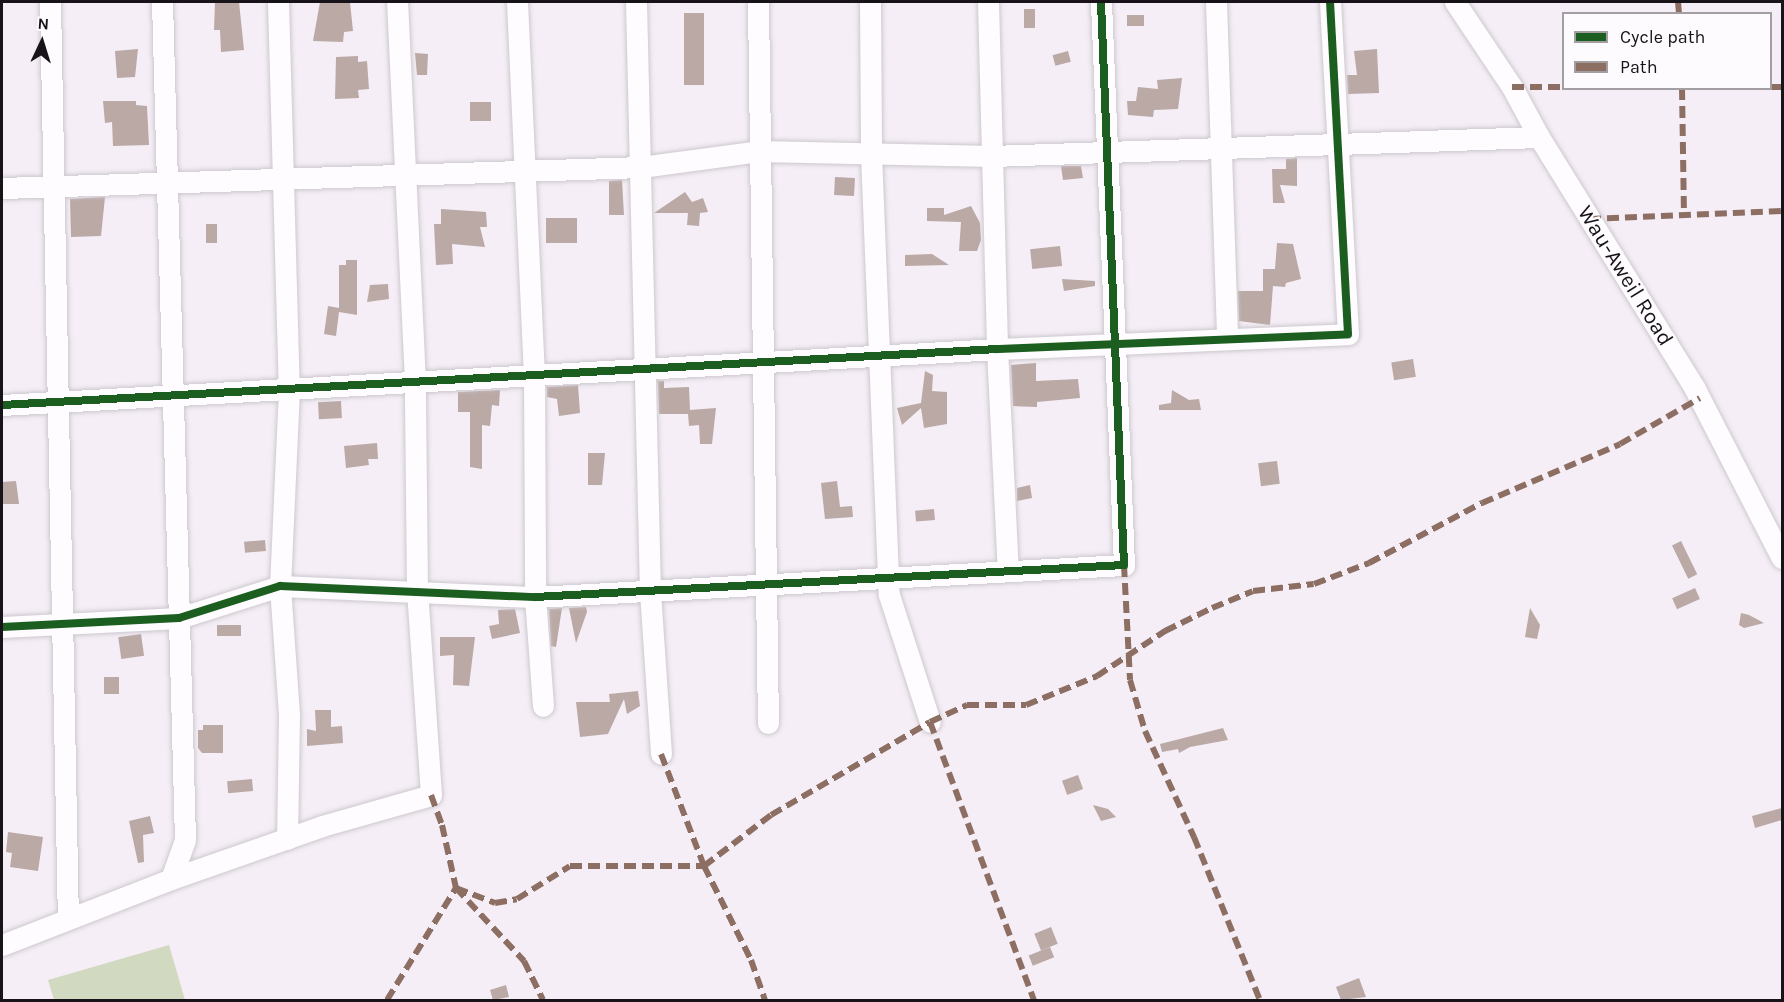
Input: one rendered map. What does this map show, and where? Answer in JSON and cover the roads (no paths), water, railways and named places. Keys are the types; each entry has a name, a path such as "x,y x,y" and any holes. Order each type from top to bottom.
{"street":[{"path":"50,2 68,919"},
{"path":"162,2 185,840 171,879"},
{"path":"278,2 289,389 280,586 289,715 287,839"},
{"path":"2,945 171,879 287,839 431,795 417,590 415,382 397,2"},
{"path":"517,2 534,375 535,597 543,706"},
{"path":"636,2 650,592 661,754"},
{"path":"758,2 759,151 765,363 768,723"},
{"path":"870,2 871,154 877,356 889,595 930,722"},
{"path":"988,2 997,350 1008,571"},
{"path":"2,627 179,618 280,586 417,590 535,597 1124,565 1101,2"},
{"path":"1216,2 1227,339"},
{"path":"2,405 877,356 1348,334 1335,145 1330,2"},
{"name":"Wau-Aweil Road","path":"1455,2 1512,87 1539,137 1695,389 1782,558"},
{"path":"2,188 641,167 759,151 992,156 1539,137"}]}
